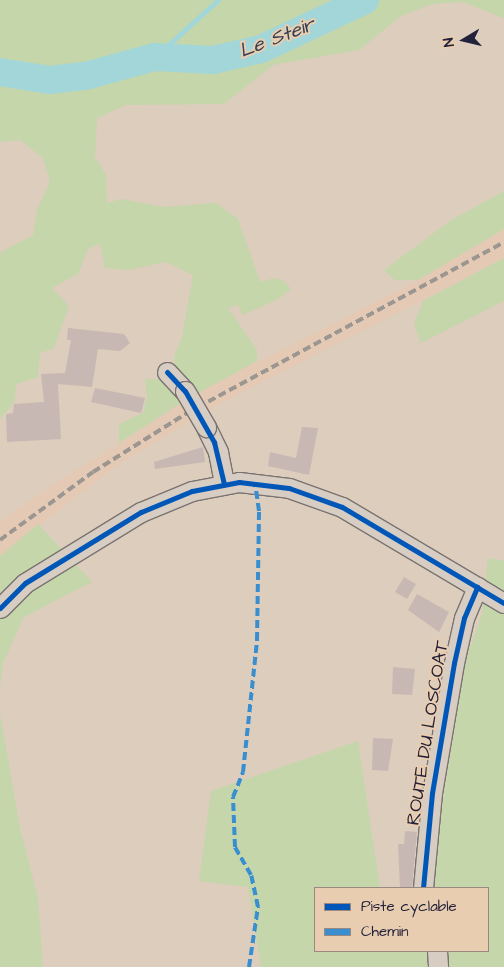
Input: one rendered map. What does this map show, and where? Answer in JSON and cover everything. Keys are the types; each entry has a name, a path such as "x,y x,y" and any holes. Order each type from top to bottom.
{"street":[{"path":"168,372 185,391 206,427 218,452 224,484"},
{"path":"0,608 25,583 116,525 169,499 224,484 262,483 310,494 356,514 504,603"},
{"name":"ROUTE DU LOSCOAT","path":"423,887 432,793 452,670 464,618 478,587"},
{"path":"437,952 438,967"}],"shaded area":[{"path":"504,229 504,258 207,411 117,466 0,556 0,521 57,482 212,385 418,280"}],"green space":[{"path":"0,0 504,0 504,18 463,2 432,4 401,16 359,50 273,65 224,104 125,105 97,118 95,157 106,175 107,203 122,199 164,207 216,203 238,219 260,282 274,278 284,281 291,289 278,299 243,315 238,305 228,308 257,350 257,361 182,402 119,443 119,424 143,413 147,397 145,379 164,379 175,367 174,357 182,337 193,275 166,262 128,270 105,268 100,244 88,249 78,274 52,288 69,306 54,348 40,353 38,377 16,384 15,401 0,419 0,253 33,235 37,210 50,182 43,158 20,140 0,142"},
{"path":"504,191 504,229 418,280 395,280 384,270 450,221"},
{"path":"504,258 504,301 421,343 414,324 423,301"},
{"path":"38,524 92,582 24,617 3,663 0,688 0,556"},
{"path":"488,558 504,561 504,967 261,967 248,887 199,881 211,791 358,741 380,887 314,887 314,952 489,952 489,887 430,887 463,667 482,614"},
{"path":"0,713 20,828 38,899 43,967 0,967"}],"building":[{"path":"68,328 124,334 130,343 120,351 98,349 92,387 58,384 61,439 7,442 6,414 13,413 14,404 44,402 41,374 65,373 71,340 67,340"},
{"path":"95,388 145,398 141,413 91,402"},
{"path":"302,427 318,428 309,475 268,466 270,452 296,458"},
{"path":"203,447 205,462 155,469 154,462"},
{"path":"404,577 416,584 407,599 395,592"},
{"path":"417,594 449,612 439,632 408,610"},
{"path":"393,667 415,669 412,695 392,694"},
{"path":"373,738 393,739 388,771 372,770"},
{"path":"405,831 417,832 412,887 400,887 398,844 404,844"}],"waterway":[{"name":"Le Steir","path":"155,57 218,0"},
{"name":"Le Steir","path":"0,72 50,80 89,75 155,57 213,60 261,49 365,0"}],"railway":[{"path":"0,540 93,472 187,413 504,242"}],"marked path":[{"path":"249,967 258,907 251,875 235,847 233,797 243,772 257,640 259,511 255,483"}],"cycle path":[{"path":"167,372 185,391 214,442 224,484"},
{"path":"0,608 25,583 141,512 192,491 239,482 289,488 342,507 504,603"},
{"path":"423,887 432,793 454,663 464,618 477,587"}]}
